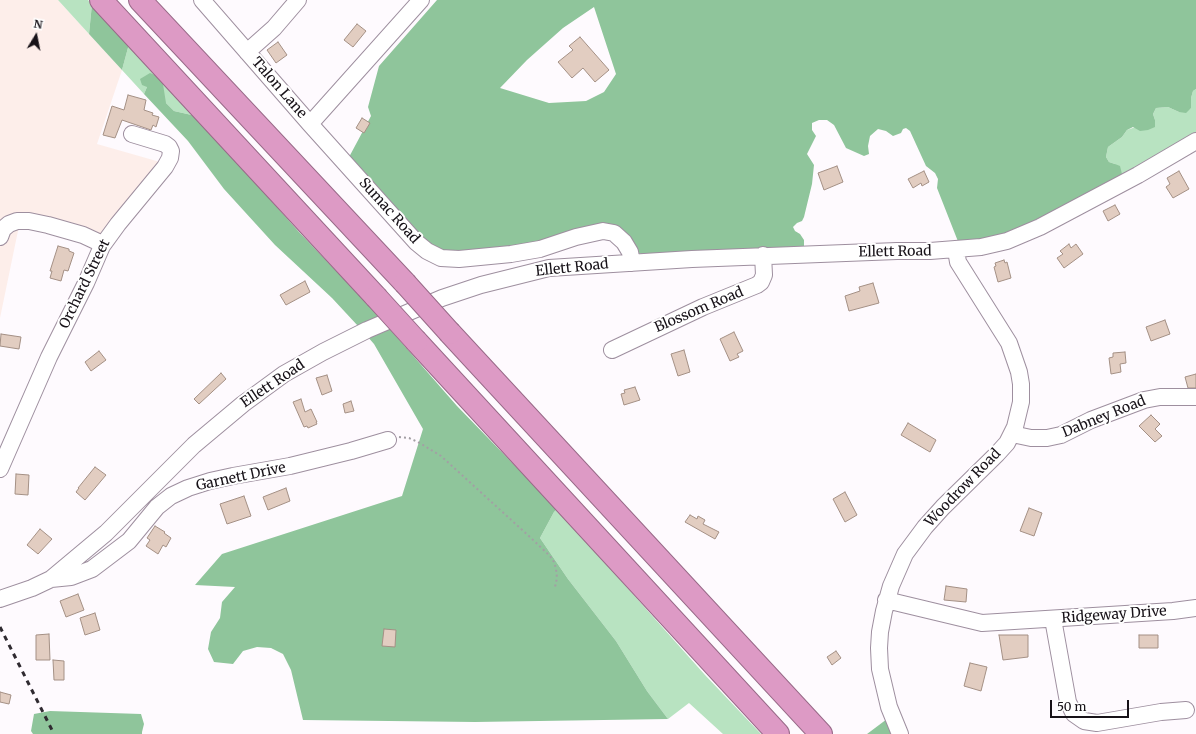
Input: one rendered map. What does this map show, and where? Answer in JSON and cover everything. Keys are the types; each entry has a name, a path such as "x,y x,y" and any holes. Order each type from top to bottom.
{"highway":[{"path":"101,0 778,734"},
{"path":"140,0 405,283 821,734"}],"street":[{"path":"202,0 247,52"},
{"name":"Talon Lane","path":"298,0 274,28 247,52 310,124"},
{"path":"310,124 421,0"},
{"name":"Sumac Road","path":"310,124 416,242 427,252 441,258 478,258 540,249 581,235 603,231 614,233 624,242 630,252 632,263"},
{"name":"Orchard Street","path":"0,469 49,357 86,283 102,246 118,224 165,167 170,158 171,151 165,144 132,134"},
{"name":"Ellett Road","path":"0,599 32,588 51,579 106,533 194,445 242,404 284,374 323,352 381,324 442,298 481,285 549,268 763,255 956,250 981,247 1007,241 1040,227 1138,175 1196,140"},
{"path":"0,237 4,229 9,224 17,221 29,221 72,231 91,238 102,246"},
{"name":"Woodrow Road","path":"900,734 889,707 880,669 880,636 886,600 901,562 921,532 943,506 1007,443 1017,420 1021,402 1019,372 1009,344 958,262 956,250"},
{"name":"Blossom Road","path":"612,350 703,307 757,285 761,282 764,275 763,255"},
{"name":"Dabney Road","path":"1012,434 1031,438 1047,438 1061,435 1112,411 1144,400 1196,397"},
{"name":"Garnett Drive","path":"51,579 71,577 92,569 130,541 157,507 172,496 188,488 210,481 290,466 388,440"},
{"path":"886,600 982,623 1053,619"},
{"name":"Ridgeway Drive","path":"1186,710 1161,712 1097,723 1084,721 1074,714 1068,702 1053,619 1173,611 1196,608"}],"path":[{"path":"388,440 397,437 409,438 430,448 454,468 550,556 556,569 557,578 555,587"}],"shaded area":[{"path":"0,0 58,0 122,70 97,144 160,162 96,245 19,226 0,318"}],"green space":[{"path":"58,0 88,0 92,4 89,34"},
{"path":"437,0 1196,0 1196,89 1193,91 1191,98 1191,108 1186,113 1179,112 1168,107 1156,108 1153,114 1155,127 1140,131 1133,127 1127,130 1122,137 1108,147 1106,157 1109,162 1120,166 1122,174 1120,180 1014,232 959,244 937,188 938,179 935,173 926,166 910,131 906,128 903,129 901,133 893,136 886,131 878,129 870,136 868,146 869,154 864,156 846,148 834,125 827,120 819,120 812,123 812,130 816,136 807,154 814,165 812,184 804,217 802,221 793,227 804,240 804,246 800,249 645,256 637,252 622,231 540,245 450,254 427,245 348,159 371,116 368,107 379,66","holes":["594,7 616,74 604,92 586,101 549,103 500,88 527,60 563,28"]},
{"path":"92,4 129,44 122,70 89,34"},
{"path":"129,44 196,116 174,111 147,87 144,94 122,70"},
{"path":"150,73 162,78 166,103 174,111 196,116 299,232 379,316 358,326 332,298 275,245 224,189 188,141 144,94 147,87 142,85 140,79"},
{"path":"1196,89 1196,135 1120,180 1115,164 1109,162 1106,157 1108,147 1122,137 1127,130 1155,120 1153,114 1156,108 1168,107 1179,112 1191,108 1191,98 1193,91"},
{"path":"388,327 457,406 557,509 540,538 568,579 616,641 647,691 668,719 475,722 303,720 291,670 283,654 271,648 257,647 243,651 233,664 214,662 208,649 211,632 220,618 222,602 235,587 195,585 222,554 402,496 423,429 374,344 367,336"},
{"path":"557,509 705,675 761,734 723,734 689,703 668,719 647,691 616,641 568,579 540,538"},
{"path":"50,711 141,714 144,724 142,734 33,734 31,731 34,714"},
{"path":"887,719 894,734 867,734"}],"building":[{"path":"357,24 366,31 353,47 344,40"},
{"path":"580,37 609,70 595,82 583,68 572,78 558,62 573,50 569,46"},
{"path":"278,42 287,55 276,63 267,50"},
{"path":"128,95 146,100 144,110 159,117 156,127 153,125 151,130 122,120 115,138 103,135 112,106 124,110"},
{"path":"362,118 370,123 364,133 356,128"},
{"path":"837,166 843,182 824,190 818,173"},
{"path":"924,171 929,182 922,186 921,183 913,188 908,179"},
{"path":"1179,171 1189,189 1173,198 1166,187 1170,184 1167,178"},
{"path":"1115,205 1120,214 1108,221 1103,211"},
{"path":"1069,244 1071,248 1076,244 1083,254 1064,268 1057,258 1063,254 1060,251"},
{"path":"58,246 69,249 69,251 74,253 68,271 64,270 61,281 50,278 52,271 50,271"},
{"path":"1004,260 1005,263 1007,262 1011,278 998,282 994,267 996,266 995,263"},
{"path":"305,281 310,292 286,305 280,295"},
{"path":"873,283 879,303 849,311 845,296 860,291 859,287"},
{"path":"1165,320 1170,334 1151,341 1146,327"},
{"path":"734,332 743,351 737,354 739,357 730,361 720,339"},
{"path":"1,334 21,337 19,349 0,346"},
{"path":"684,350 690,372 678,376 671,354"},
{"path":"99,351 106,360 91,371 85,362"},
{"path":"1125,352 1126,363 1120,364 1121,372 1111,374 1109,358 1113,357 1113,353"},
{"path":"221,373 226,379 199,404 194,399"},
{"path":"1196,374 1196,388 1188,388 1185,377"},
{"path":"327,375 332,391 322,395 316,378"},
{"path":"635,387 640,400 624,405 621,394 625,393 624,390"},
{"path":"301,399 305,412 311,409 317,422 317,424 308,428 307,426 304,427 293,402"},
{"path":"351,401 354,411 345,413 343,404"},
{"path":"1151,415 1160,424 1155,429 1162,436 1155,442 1139,426"},
{"path":"908,423 936,440 930,452 901,435"},
{"path":"95,467 106,475 85,500 76,492"},
{"path":"16,474 29,475 28,495 15,494"},
{"path":"286,488 290,501 268,510 263,497"},
{"path":"845,492 857,515 845,522 833,499"},
{"path":"244,496 251,516 227,524 220,504"},
{"path":"1029,508 1042,513 1034,536 1020,531"},
{"path":"690,515 697,519 698,516 705,520 703,524 719,532 715,539 685,522"},
{"path":"155,526 171,538 166,547 163,545 158,554 146,546 150,540 147,538"},
{"path":"40,529 52,539 38,554 27,545"},
{"path":"946,586 967,589 966,602 944,600"},
{"path":"78,594 84,610 66,617 60,601"},
{"path":"95,613 100,630 85,635 80,618"},
{"path":"384,629 396,630 395,647 382,646"},
{"path":"49,634 50,660 36,660 36,635"},
{"path":"999,635 1028,635 1028,657 1003,660"},
{"path":"1139,635 1158,635 1158,648 1139,648"},
{"path":"836,651 841,658 832,665 827,657"},
{"path":"53,660 64,661 64,680 54,680"},
{"path":"970,663 987,667 981,691 964,686"},
{"path":"0,692 11,695 9,704 0,702"}],"railway":[{"path":"0,627 54,734"}]}
